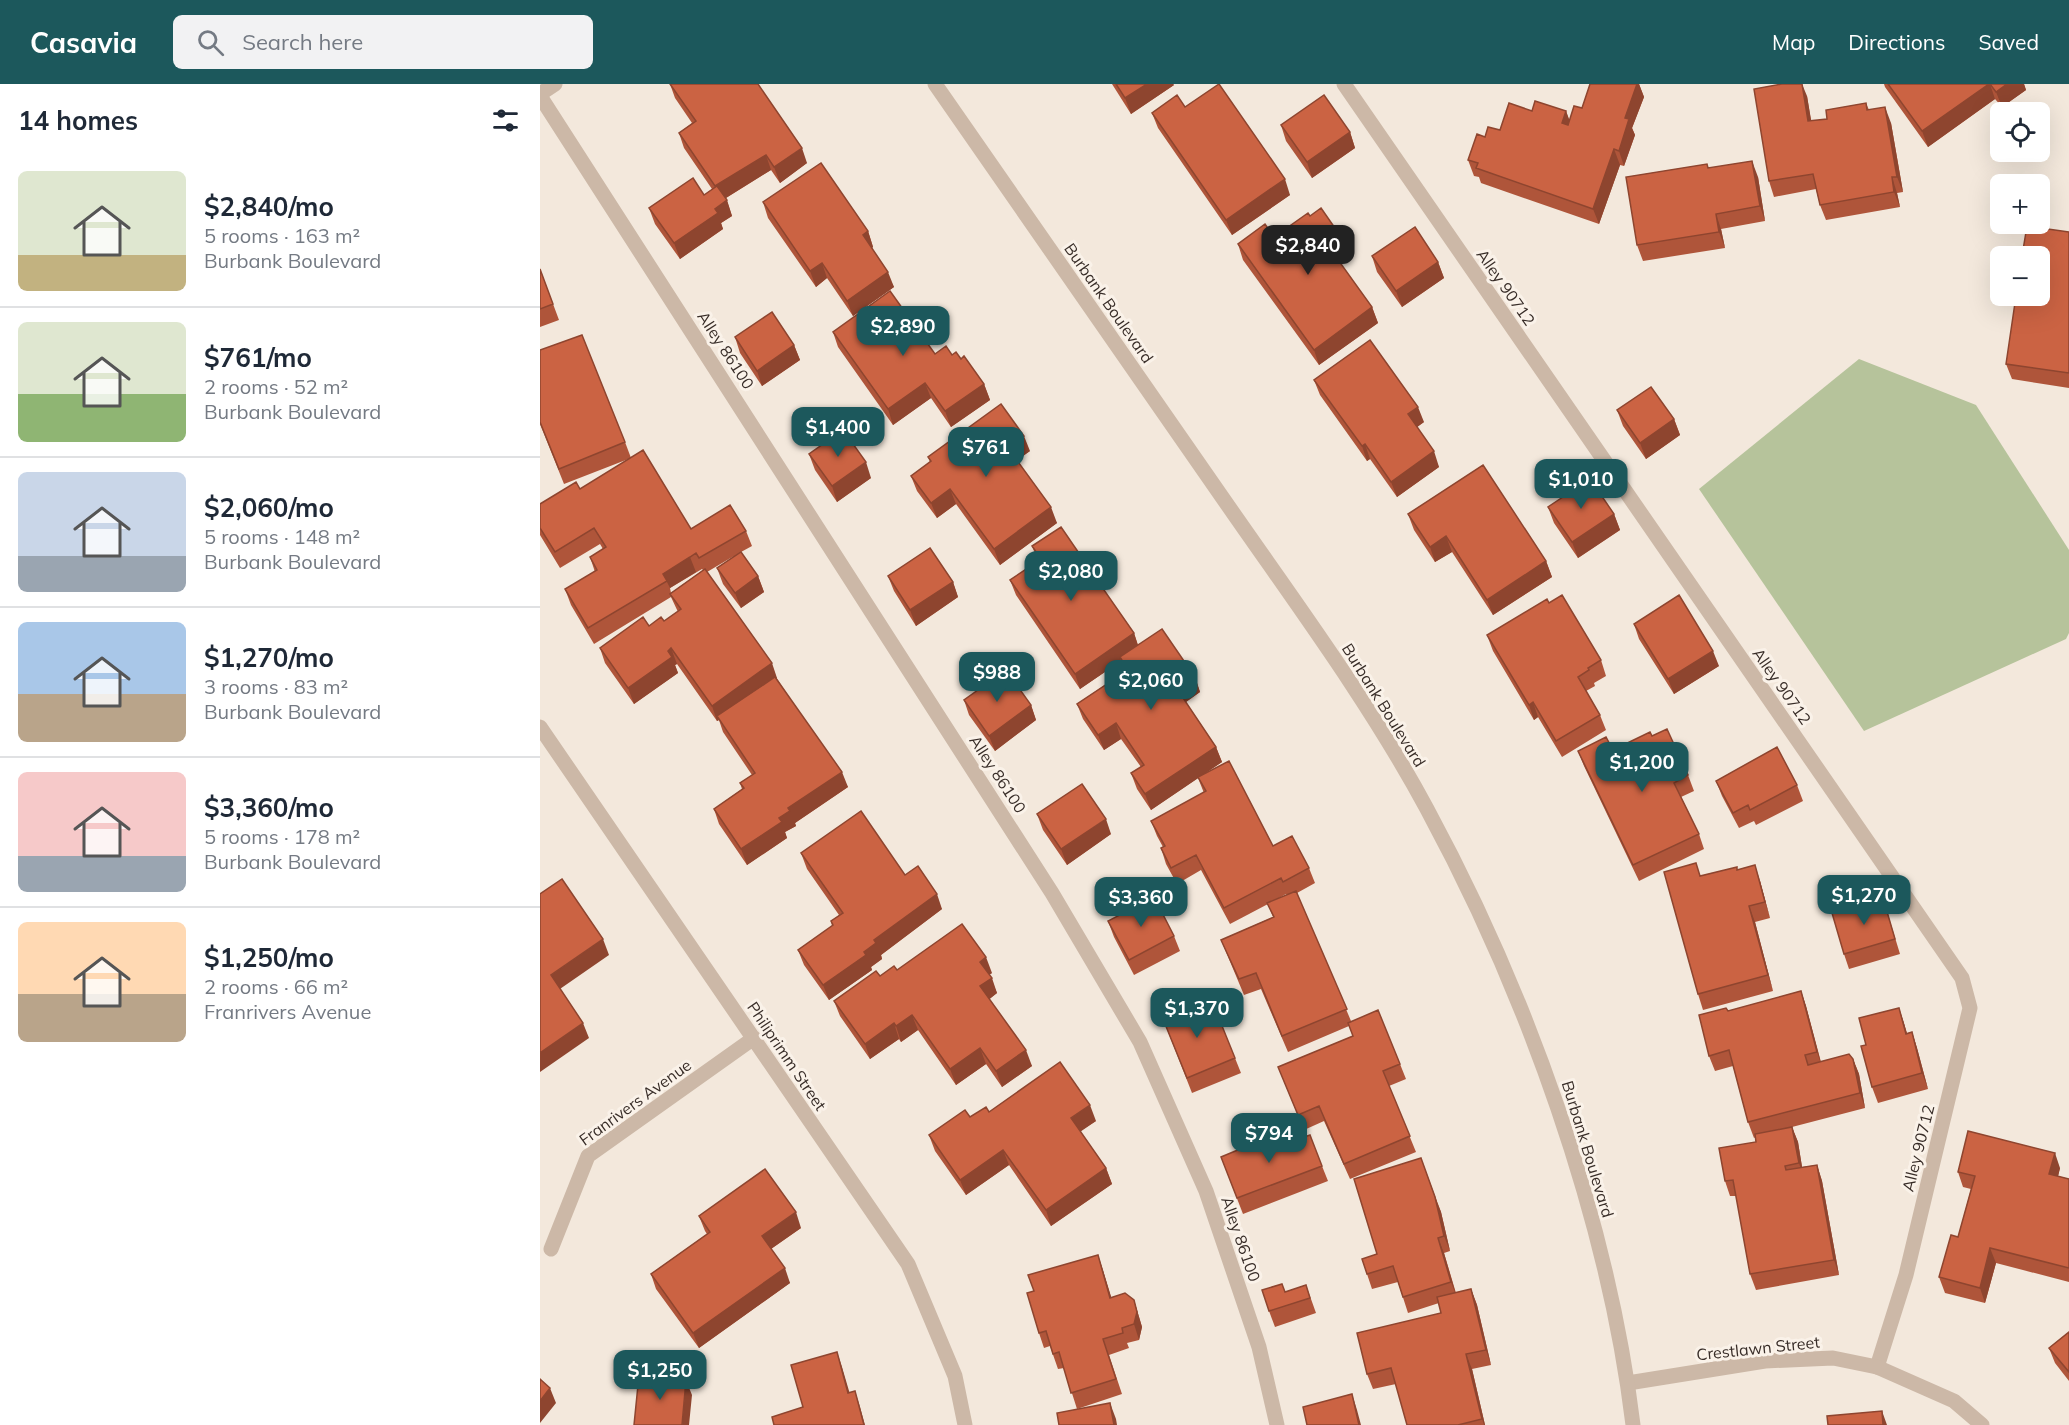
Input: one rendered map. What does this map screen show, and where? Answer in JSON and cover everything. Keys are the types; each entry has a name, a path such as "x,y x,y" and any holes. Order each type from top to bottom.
{"street":[{"path":"540,95 555,84"},
{"name":"Burbank Boulevard","path":"935,84 1340,666 1427,808 1500,960 1549,1082 1609,1285 1634,1425"},
{"name":"Alley 90712","path":"1344,84 1962,978 1970,1008 1906,1275 1876,1367"},
{"name":"Alley 86100","path":"540,95 1052,893 1140,1041 1206,1191 1259,1347 1277,1425"},
{"name":"Philiprimm Street","path":"540,727 908,1264 955,1376 965,1425"},
{"name":"Franrivers Avenue","path":"551,1249 588,1156 754,1038"},
{"name":"Crestlawn Street","path":"1628,1383 1765,1361 1833,1358 1876,1367 1954,1401 1982,1425"}],"green space":[{"path":"1859,359 1976,405 2069,550 2069,633 2066,639 1864,731 1699,489"}],"building":[{"path":"670,84 758,84 802,148 774,167 766,155 715,186 679,133 696,121"},
{"path":"1116,84 1147,84 1125,98"},
{"path":"1219,84 1285,179 1226,220 1152,113 1177,95 1185,107"},
{"path":"1590,84 1637,84 1625,118 1629,119 1619,151 1614,149 1593,209 1476,168 1478,163 1468,160 1477,134 1485,137 1488,127 1500,130 1509,103 1532,111 1535,101 1566,111 1562,123 1568,125 1574,106 1582,108"},
{"path":"1782,84 1802,84 1808,121 1827,119 1826,110 1866,103 1867,110 1885,107 1897,177 1892,177 1894,192 1820,205 1813,174 1769,181 1754,89"},
{"path":"1888,84 1989,84 1922,131"},
{"path":"1990,84 2007,84 1996,92"},
{"path":"1324,95 1350,132 1307,162 1281,125"},
{"path":"1752,161 1760,206 1716,214 1719,232 1637,245 1626,177 1707,164 1708,168"},
{"path":"821,163 868,231 863,235 888,272 847,301 822,263 810,271 763,202"},
{"path":"693,178 704,195 717,186 727,200 715,209 718,213 674,243 649,208"},
{"path":"1321,208 1344,241 1331,250 1372,307 1314,350 1238,244 1265,224 1274,237 1308,213 1310,216"},
{"path":"1415,227 1438,262 1396,291 1372,256"},
{"path":"2050,229 2069,232 2069,373 2006,364 2015,306 2050,306 2050,246 2024,246 2026,234 2050,234"},
{"path":"540,269 553,304 540,309"},
{"path":"890,291 935,354 946,346 952,355 956,352 961,359 964,356 984,384 945,411 925,383 888,409 833,332"},
{"path":"772,312 794,345 757,371 735,337"},
{"path":"582,335 625,442 559,469 540,422 540,350"},
{"path":"1370,340 1418,407 1408,414 1434,451 1391,482 1365,444 1362,446 1314,380"},
{"path":"1651,387 1674,419 1640,443 1617,410"},
{"path":"1001,404 1024,436 1008,448 1051,507 994,549 950,489 931,503 911,476 931,461 928,457"},
{"path":"843,430 866,462 832,486 809,454"},
{"path":"643,450 691,529 730,505 746,531 699,558 696,553 663,574 667,581 588,628 565,589 597,570 590,557 606,547 594,528 555,552 540,528 540,504 576,482 580,489"},
{"path":"1483,465 1546,561 1487,600 1446,536 1430,547 1408,514"},
{"path":"1590,479 1614,514 1572,542 1548,507"},
{"path":"1061,527 1085,562 1088,560 1100,579 1097,580 1134,633 1075,674 1010,580 1041,559 1032,546"},
{"path":"930,548 953,582 910,610 888,576"},
{"path":"741,552 758,576 735,593 717,568"},
{"path":"705,569 772,663 712,706 671,648 668,651 672,657 628,688 600,648 643,617 649,626 661,617 664,621 681,609 670,594"},
{"path":"1562,595 1601,660 1578,677 1600,715 1556,741 1533,702 1529,705 1487,635 1547,599 1549,603"},
{"path":"1679,595 1713,651 1668,679 1634,624"},
{"path":"1162,629 1195,677 1177,689 1216,747 1145,794 1131,773 1144,765 1116,723 1098,735 1077,704 1128,670 1120,657"},
{"path":"1006,670 1031,705 989,736 964,700"},
{"path":"775,677 842,772 788,808 790,811 779,818 782,822 741,849 714,809 744,788 740,783 755,773 717,716"},
{"path":"1667,729 1688,775 1674,783 1699,834 1633,865 1578,751 1606,737 1613,750 1650,732 1652,736"},
{"path":"1777,747 1797,785 1750,810 1748,805 1733,813 1716,781"},
{"path":"1229,761 1273,846 1292,836 1309,868 1283,882 1281,878 1224,908 1196,855 1171,868 1161,848 1165,846 1151,821 1206,791 1198,777"},
{"path":"1082,784 1106,819 1061,849 1037,814"},
{"path":"861,811 905,875 918,866 937,894 874,940 876,943 864,952 866,955 823,985 798,950 833,925 831,921 843,913 801,853"},
{"path":"1696,863 1700,876 1755,865 1765,902 1749,906 1768,975 1698,994 1664,872"},
{"path":"562,879 603,939 551,975 583,1023 540,1053 540,894"},
{"path":"1296,891 1347,1009 1282,1036 1256,973 1239,979 1221,940 1274,917 1267,903"},
{"path":"1154,897 1174,936 1129,960 1108,921"},
{"path":"1883,898 1895,939 1844,954 1832,913"},
{"path":"962,924 986,957 980,962 992,978 980,986 1026,1050 996,1071 980,1048 950,1069 912,1015 896,1026 894,1023 865,1044 834,1001 876,971 880,976 894,966 897,970"},
{"path":"1801,991 1817,1052 1805,1055 1808,1065 1849,1054 1853,1059 1860,1093 1748,1122 1729,1050 1709,1056 1699,1015 1726,1008 1728,1011"},
{"path":"1197,999 1206,1020 1218,1016 1235,1058 1187,1078 1161,1014"},
{"path":"1899,1008 1906,1034 1912,1032 1922,1073 1872,1087 1861,1046 1866,1045 1859,1018"},
{"path":"1378,1010 1400,1064 1383,1071 1410,1136 1344,1164 1319,1106 1298,1115 1278,1067 1353,1036 1348,1023"},
{"path":"1060,1062 1090,1105 1071,1118 1106,1168 1046,1210 1003,1150 960,1180 929,1135 965,1110 970,1117 986,1107 989,1112"},
{"path":"1792,1127 1799,1163 1785,1166 1786,1170 1817,1165 1834,1260 1750,1274 1733,1180 1725,1181 1719,1148 1756,1142 1755,1134"},
{"path":"1968,1131 2055,1153 2049,1174 2069,1179 2069,1268 1990,1248 1980,1288 1939,1277 1951,1235 1958,1237 1975,1176 1958,1172"},
{"path":"1310,1135 1322,1166 1237,1198 1221,1157 1269,1137 1274,1148"},
{"path":"1421,1158 1435,1197 1444,1236 1438,1238 1451,1282 1403,1297 1393,1266 1367,1274 1362,1259 1377,1254 1354,1179"},
{"path":"765,1169 796,1212 762,1236 785,1268 693,1333 651,1274 710,1232 699,1216"},
{"path":"1098,1255 1110,1298 1125,1293 1134,1300 1137,1312 1134,1324 1122,1328 1123,1333 1103,1339 1116,1379 1071,1393 1059,1352 1053,1354 1046,1331 1039,1333 1027,1293 1034,1291 1028,1275"},
{"path":"1282,1284 1285,1292 1306,1285 1310,1298 1269,1311 1262,1290"},
{"path":"1471,1289 1486,1350 1466,1354 1482,1419 1458,1425 1407,1425 1391,1368 1367,1374 1357,1333 1441,1313 1437,1297"},
{"path":"2069,1332 2069,1372 2049,1348"},
{"path":"837,1352 848,1393 855,1391 864,1425 774,1425 772,1417 803,1407 791,1365"},
{"path":"639,1375 686,1380 682,1425 634,1425"},
{"path":"540,1379 550,1388 540,1401"},
{"path":"1352,1394 1359,1425 1307,1425 1303,1407"},
{"path":"1110,1403 1114,1425 1059,1425 1057,1413"},
{"path":"1882,1411 1883,1425 1828,1425 1827,1416"}]}
